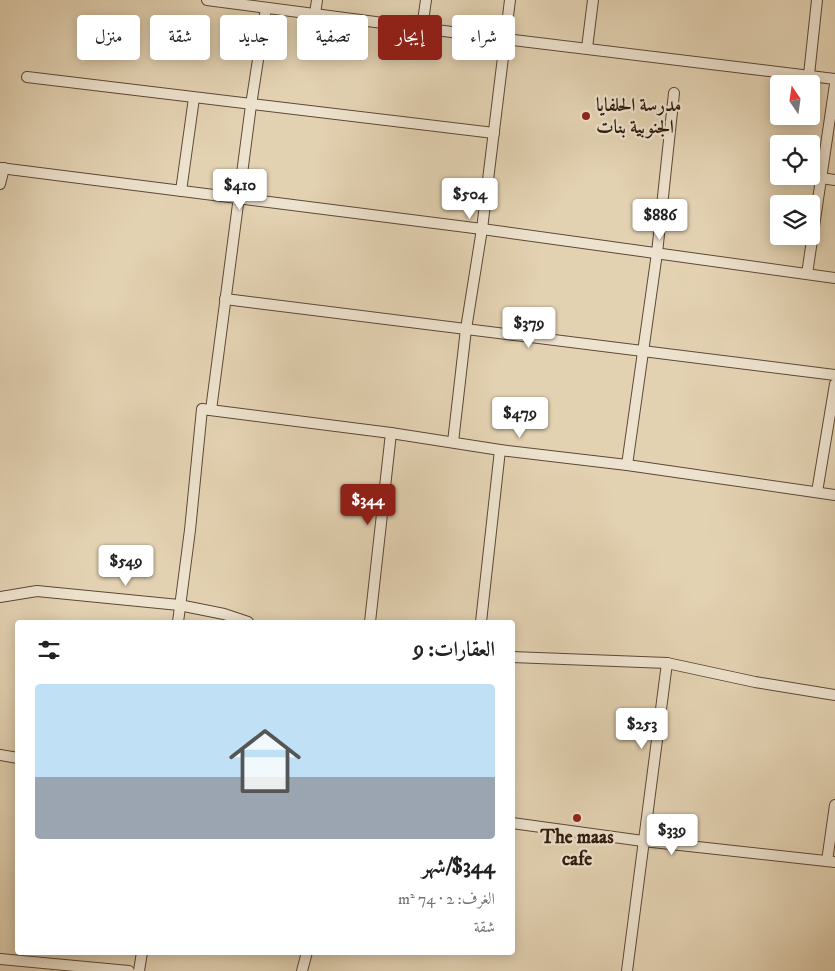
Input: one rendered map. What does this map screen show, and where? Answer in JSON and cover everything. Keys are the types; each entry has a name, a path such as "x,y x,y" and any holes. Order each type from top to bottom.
{"street":[{"path":"207,0 378,22"},
{"path":"315,14 317,0"},
{"path":"424,15 426,0"},
{"path":"508,15 510,0"},
{"path":"587,48 593,0"},
{"path":"515,40 809,75 817,0"},
{"path":"211,410 238,198 266,8"},
{"path":"453,442 466,329 482,229 503,60"},
{"path":"820,77 835,79"},
{"path":"27,78 494,133"},
{"path":"807,274 835,84"},
{"path":"627,465 657,253 674,93"},
{"path":"182,191 194,98"},
{"path":"0,184 2,168 482,229 835,278"},
{"path":"821,178 835,180"},
{"path":"225,299 835,375"},
{"path":"817,492 835,384"},
{"path":"178,620 190,530 202,409 391,433 500,450 627,465 835,495"},
{"path":"370,620 391,433"},
{"path":"481,620 500,450"},
{"path":"0,597 37,591 179,606 224,614 242,620"},
{"path":"515,657 666,663 755,682 835,695"},
{"path":"627,971 666,663"},
{"path":"0,755 15,758"},
{"path":"515,823 643,841 831,862 835,805"},
{"path":"139,971 142,955"},
{"path":"302,971 306,955"},
{"path":"0,959 129,971"}],"place":[{"name":"مدرسة الحلفايا الجنوبية بنات","path":"586,116"},
{"name":"The maas cafe","path":"577,818"}]}
